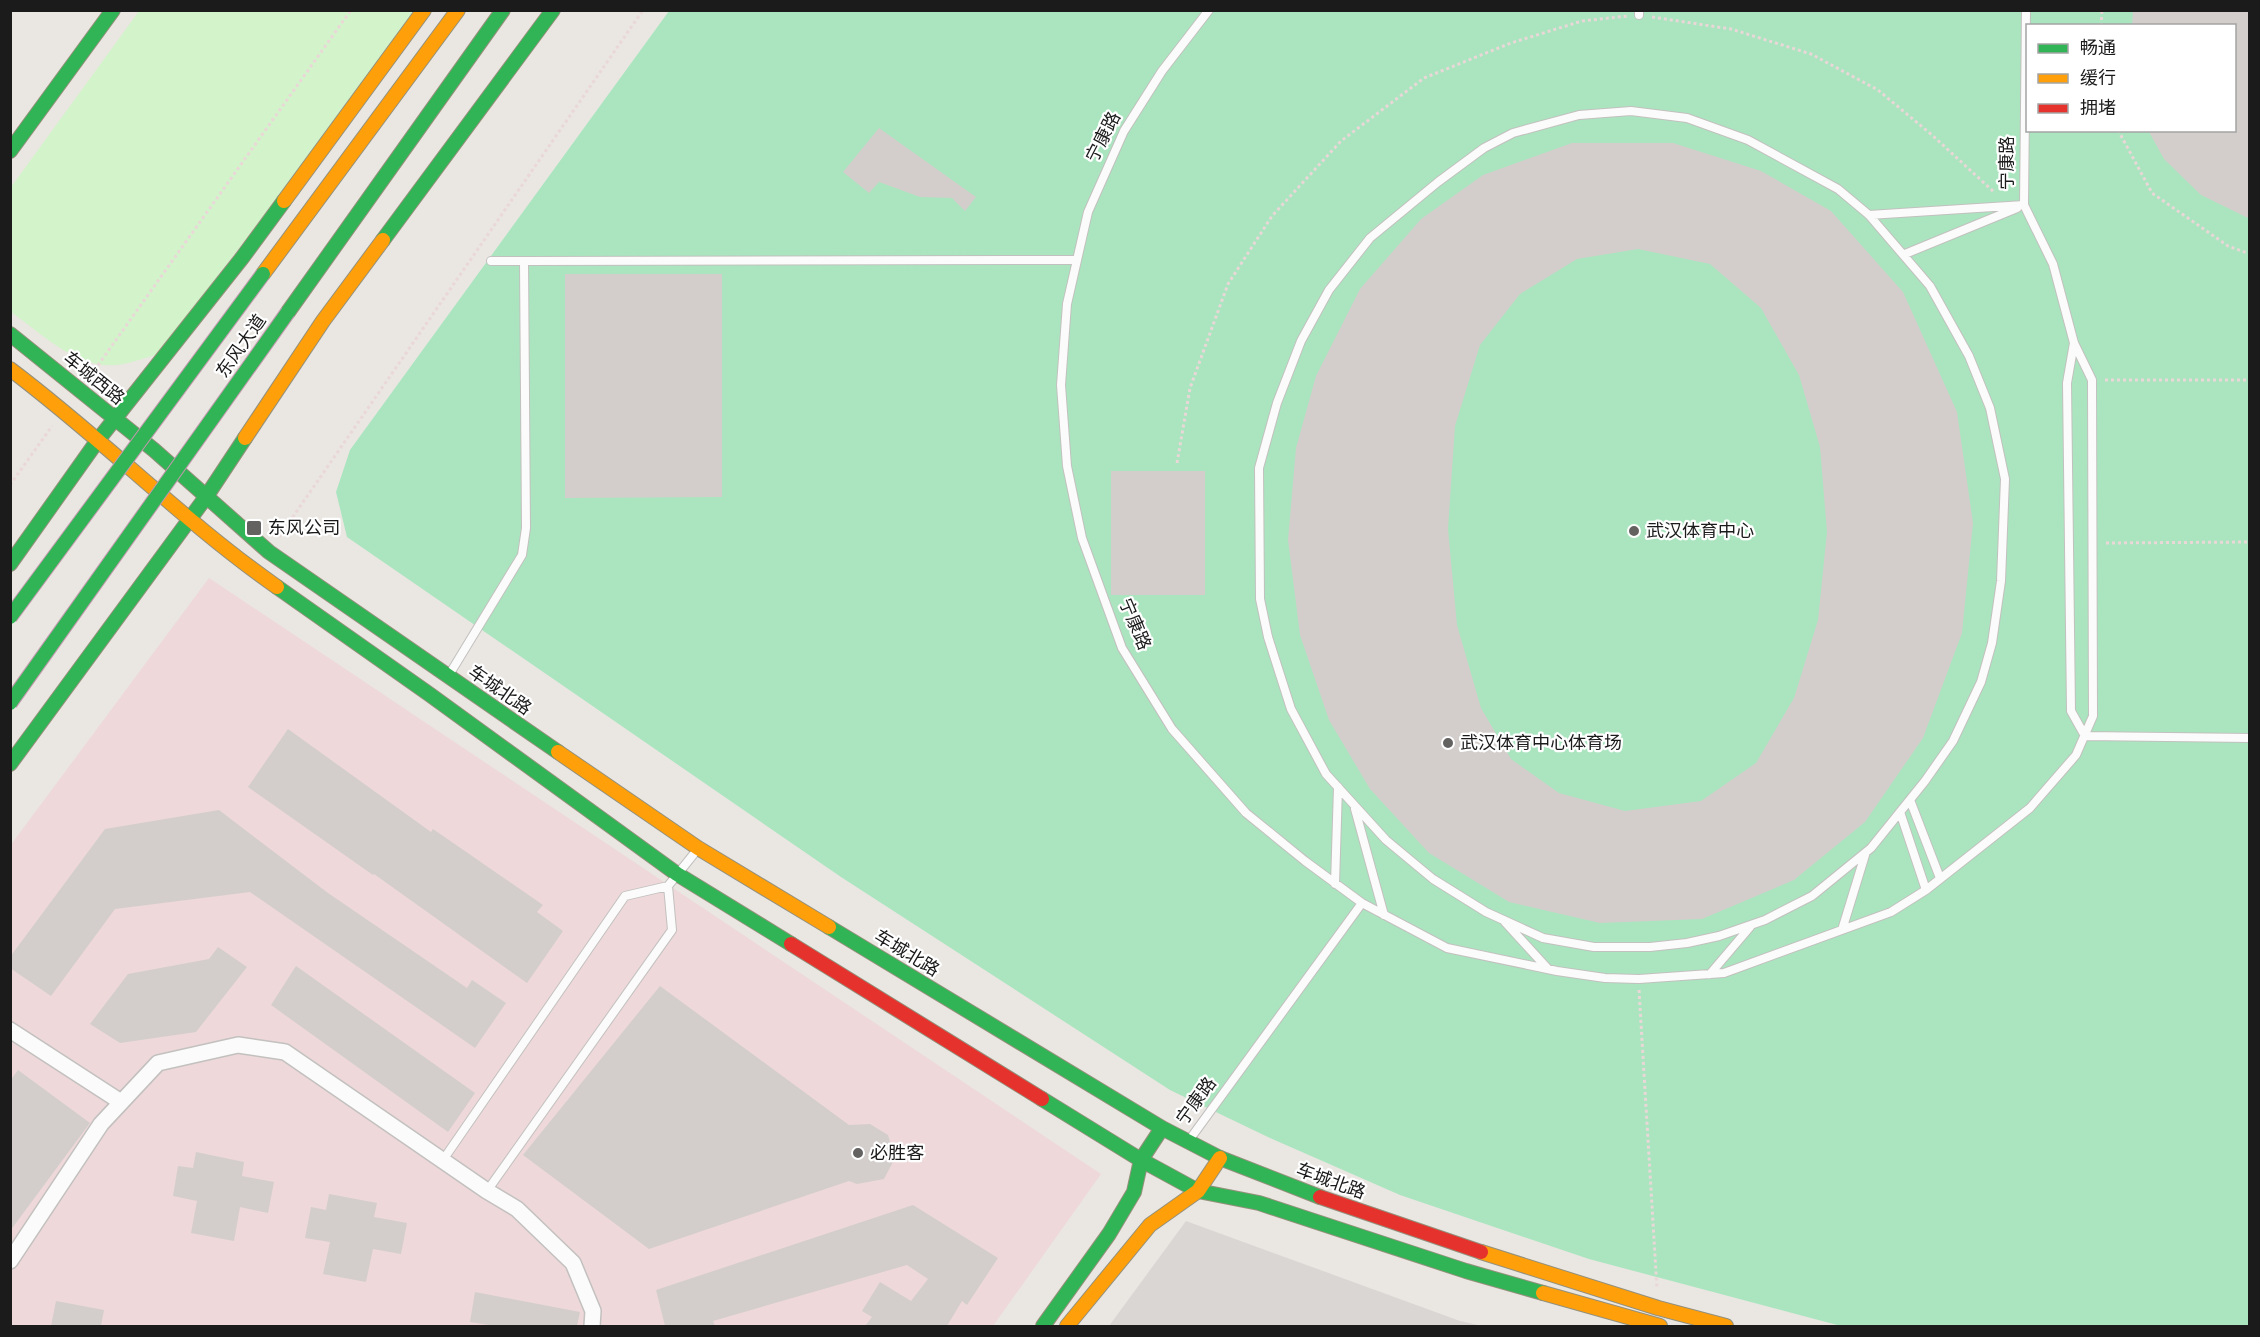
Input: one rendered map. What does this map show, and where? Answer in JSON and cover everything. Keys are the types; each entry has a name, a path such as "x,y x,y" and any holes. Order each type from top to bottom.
{"main road":[{"path":"10,151 113,10"},
{"path":"10,564 98,440 242,258 424,10"},
{"name":"东风大道","path":"10,617 130,451 458,10"},
{"name":"东风大道","path":"10,703 503,10"},
{"path":"10,764 206,497 323,321 553,10"},
{"name":"车城西路","path":"10,334 154,450"},
{"path":"10,369 255,572 429,694 677,874 1141,1160 1198,1191 1259,1203 1466,1271 1660,1326"},
{"name":"车城北路","path":"154,450 269,552 698,849 1162,1128 1220,1158 1324,1199 1658,1308 1726,1326"},
{"path":"1043,1326 1108,1234 1134,1192 1141,1160 1162,1128"},
{"path":"1067,1326 1150,1225 1198,1191 1220,1158"}],"street":[{"path":"10,1030 122,1102"},
{"path":"10,1261 101,1124 158,1063 238,1045 285,1052 487,1191 517,1209 573,1263 592,1311 592,1326"}],"lane":[{"name":"宁康路","path":"1189,1141 1362,903 1246,813 1172,729 1122,648 1082,538 1067,466 1061,385 1067,304 1088,212 1124,130 1162,71 1209,10"},
{"name":"宁康路","path":"2026,10 2024,205 2053,264 2073,343"},
{"path":"1631,111 1687,118 1748,140 1838,189 1869,215 1905,254 1930,286 1969,356 1990,408 2005,479 2001,581 1992,643 1982,682 1953,741 1910,800 1865,853 1812,896 1765,920 1719,936 1687,943 1650,947 1594,946 1543,938 1486,912 1433,879 1386,840 1326,774 1291,709 1268,637 1260,599 1259,468 1277,403 1301,341 1329,290 1370,237 1484,148 1513,133 1579,116 1631,111"},
{"path":"1869,215 2024,205"},
{"path":"1905,254 2024,205"},
{"path":"491,261 1077,260"},
{"path":"449,676 522,555 526,528 524,261"},
{"path":"1362,903 1447,948 1548,969 1605,978 1639,979 1724,973 1891,912 1926,890 2030,808 2076,755 2093,716 2092,380 2073,343"},
{"path":"2073,343 2067,382 2071,711 2085,736"},
{"path":"2085,736 2250,738"},
{"path":"1335,884 1338,787"},
{"path":"1910,800 1940,878"},
{"path":"1354,806 1384,915"},
{"path":"1900,812 1926,890"},
{"path":"443,1160 625,896 668,886 698,849"},
{"path":"1842,930 1865,853"},
{"path":"487,1191 672,930 668,886"},
{"path":"1502,919 1548,969"},
{"path":"1710,974 1751,925"}],"path":[{"path":"81,390 351,10"},
{"path":"269,552 643,10"},
{"path":"1177,463 1190,388 1228,284 1272,216 1341,141 1424,78 1511,43 1562,27 1582,21 1639,13 1731,28 1811,54 1878,90 1932,135 2008,206"},
{"path":"2119,132 2152,193 2228,246 2250,254"},
{"path":"2092,380 2250,380"},
{"path":"10,485 63,411"},
{"path":"2092,543 2250,542"},
{"path":"1639,979 1658,1308"}],"shaded area":[{"path":"209,578 1101,1174 993,1326 11,1326 10,846"},
{"path":"1186,1221 1460,1321 1482,1326 1109,1326"}],"green space":[{"path":"139,11 421,11 157,355 116,365 101,365 73,356 11,312 11,187"},
{"name":"武汉体育中心体育场","path":"669,11 2249,11 2249,1326 1841,1326 1589,1259 1400,1195 1270,1138 1170,1090 841,877 347,537 336,492 350,450"}],"building":[{"path":"2133,10 2250,10 2250,219 2201,195 2164,159 2149,132 2236,132 2236,24 2132,24"},
{"path":"879,128 976,197 965,211 952,198 920,197 879,182 869,193 843,172"},
{"path":"1572,143 1673,143 1761,171 1831,211 1903,292 1957,412 1973,523 1962,633 1923,738 1865,822 1794,880 1702,919 1600,923 1509,902 1429,853 1370,789 1329,720 1300,635 1288,540 1296,448 1316,376 1360,289 1421,219 1483,175","holes":["1638,249 1710,264 1761,308 1799,375 1820,447 1827,532 1818,620 1794,698 1756,763 1701,801 1625,811 1559,793 1511,759 1481,708 1457,625 1448,529 1455,426 1480,345 1520,294 1577,259"]},
{"path":"565,274 722,274 722,497 565,498"},
{"path":"1111,471 1205,471 1205,595 1111,595"},
{"path":"288,729 431,832 433,829 543,905 537,912 563,931 527,983 248,787"},
{"path":"219,810 328,893 467,988 472,980 506,1003 475,1048 250,892 115,909 51,996 10,968 10,957 105,829"},
{"path":"218,947 247,967 196,1032 120,1043 90,1024 128,974 209,959"},
{"path":"296,966 475,1093 448,1132 271,1005"},
{"path":"660,986 849,1125 870,1124 888,1135 895,1158 884,1179 857,1184 849,1181 649,1249 523,1155"},
{"path":"18,1070 90,1123 10,1231 10,1081"},
{"path":"196,1152 244,1162 242,1176 274,1182 268,1213 240,1207 234,1241 191,1233 197,1201 173,1196 178,1166 193,1168"},
{"path":"329,1194 377,1203 374,1217 407,1223 401,1254 373,1249 366,1282 323,1274 330,1242 305,1238 311,1207 326,1210"},
{"path":"913,1205 998,1258 967,1305 962,1301 947,1326 865,1326 872,1317 862,1311 880,1282 911,1301 928,1279 907,1265 713,1321 715,1326 665,1326 656,1290"},
{"path":"475,1292 580,1312 577,1326 495,1326 470,1322"},
{"path":"56,1301 104,1310 101,1326 51,1326"}],"traffic: fast":[{"path":"10,151 113,10"},
{"path":"288,312 503,10"},
{"path":"383,240 553,10"},
{"path":"10,564 98,440 242,258 284,201"},
{"path":"10,617 263,274"},
{"path":"10,703 288,312"},
{"path":"10,334 154,450 269,552 558,752"},
{"path":"10,764 206,497 245,438"},
{"path":"277,587 677,874 791,944"},
{"path":"829,927 1162,1128 1220,1158 1320,1197"},
{"path":"1042,1099 1141,1160 1198,1191 1259,1203 1466,1271 1543,1293"},
{"path":"1043,1326 1109,1234 1134,1192 1141,1160 1162,1128"}],"traffic: slow":[{"path":"284,201 424,10"},
{"path":"263,274 458,10"},
{"path":"245,438 323,321 383,240"},
{"path":"10,369 242,562 277,587"},
{"path":"558,752 698,848 829,927"},
{"path":"1067,1326 1150,1225 1198,1191 1220,1158"},
{"path":"1481,1252 1658,1308 1726,1326"},
{"path":"1543,1293 1660,1326"}],"traffic: jam":[{"path":"791,944 1042,1099"},
{"path":"1320,1197 1481,1252"}],"place":[{"name":"东风公司","path":"254,528"},
{"name":"武汉体育中心","path":"1634,531"},
{"name":"武汉体育中心体育场","path":"1448,743"},
{"name":"必胜客","path":"858,1153"}]}
